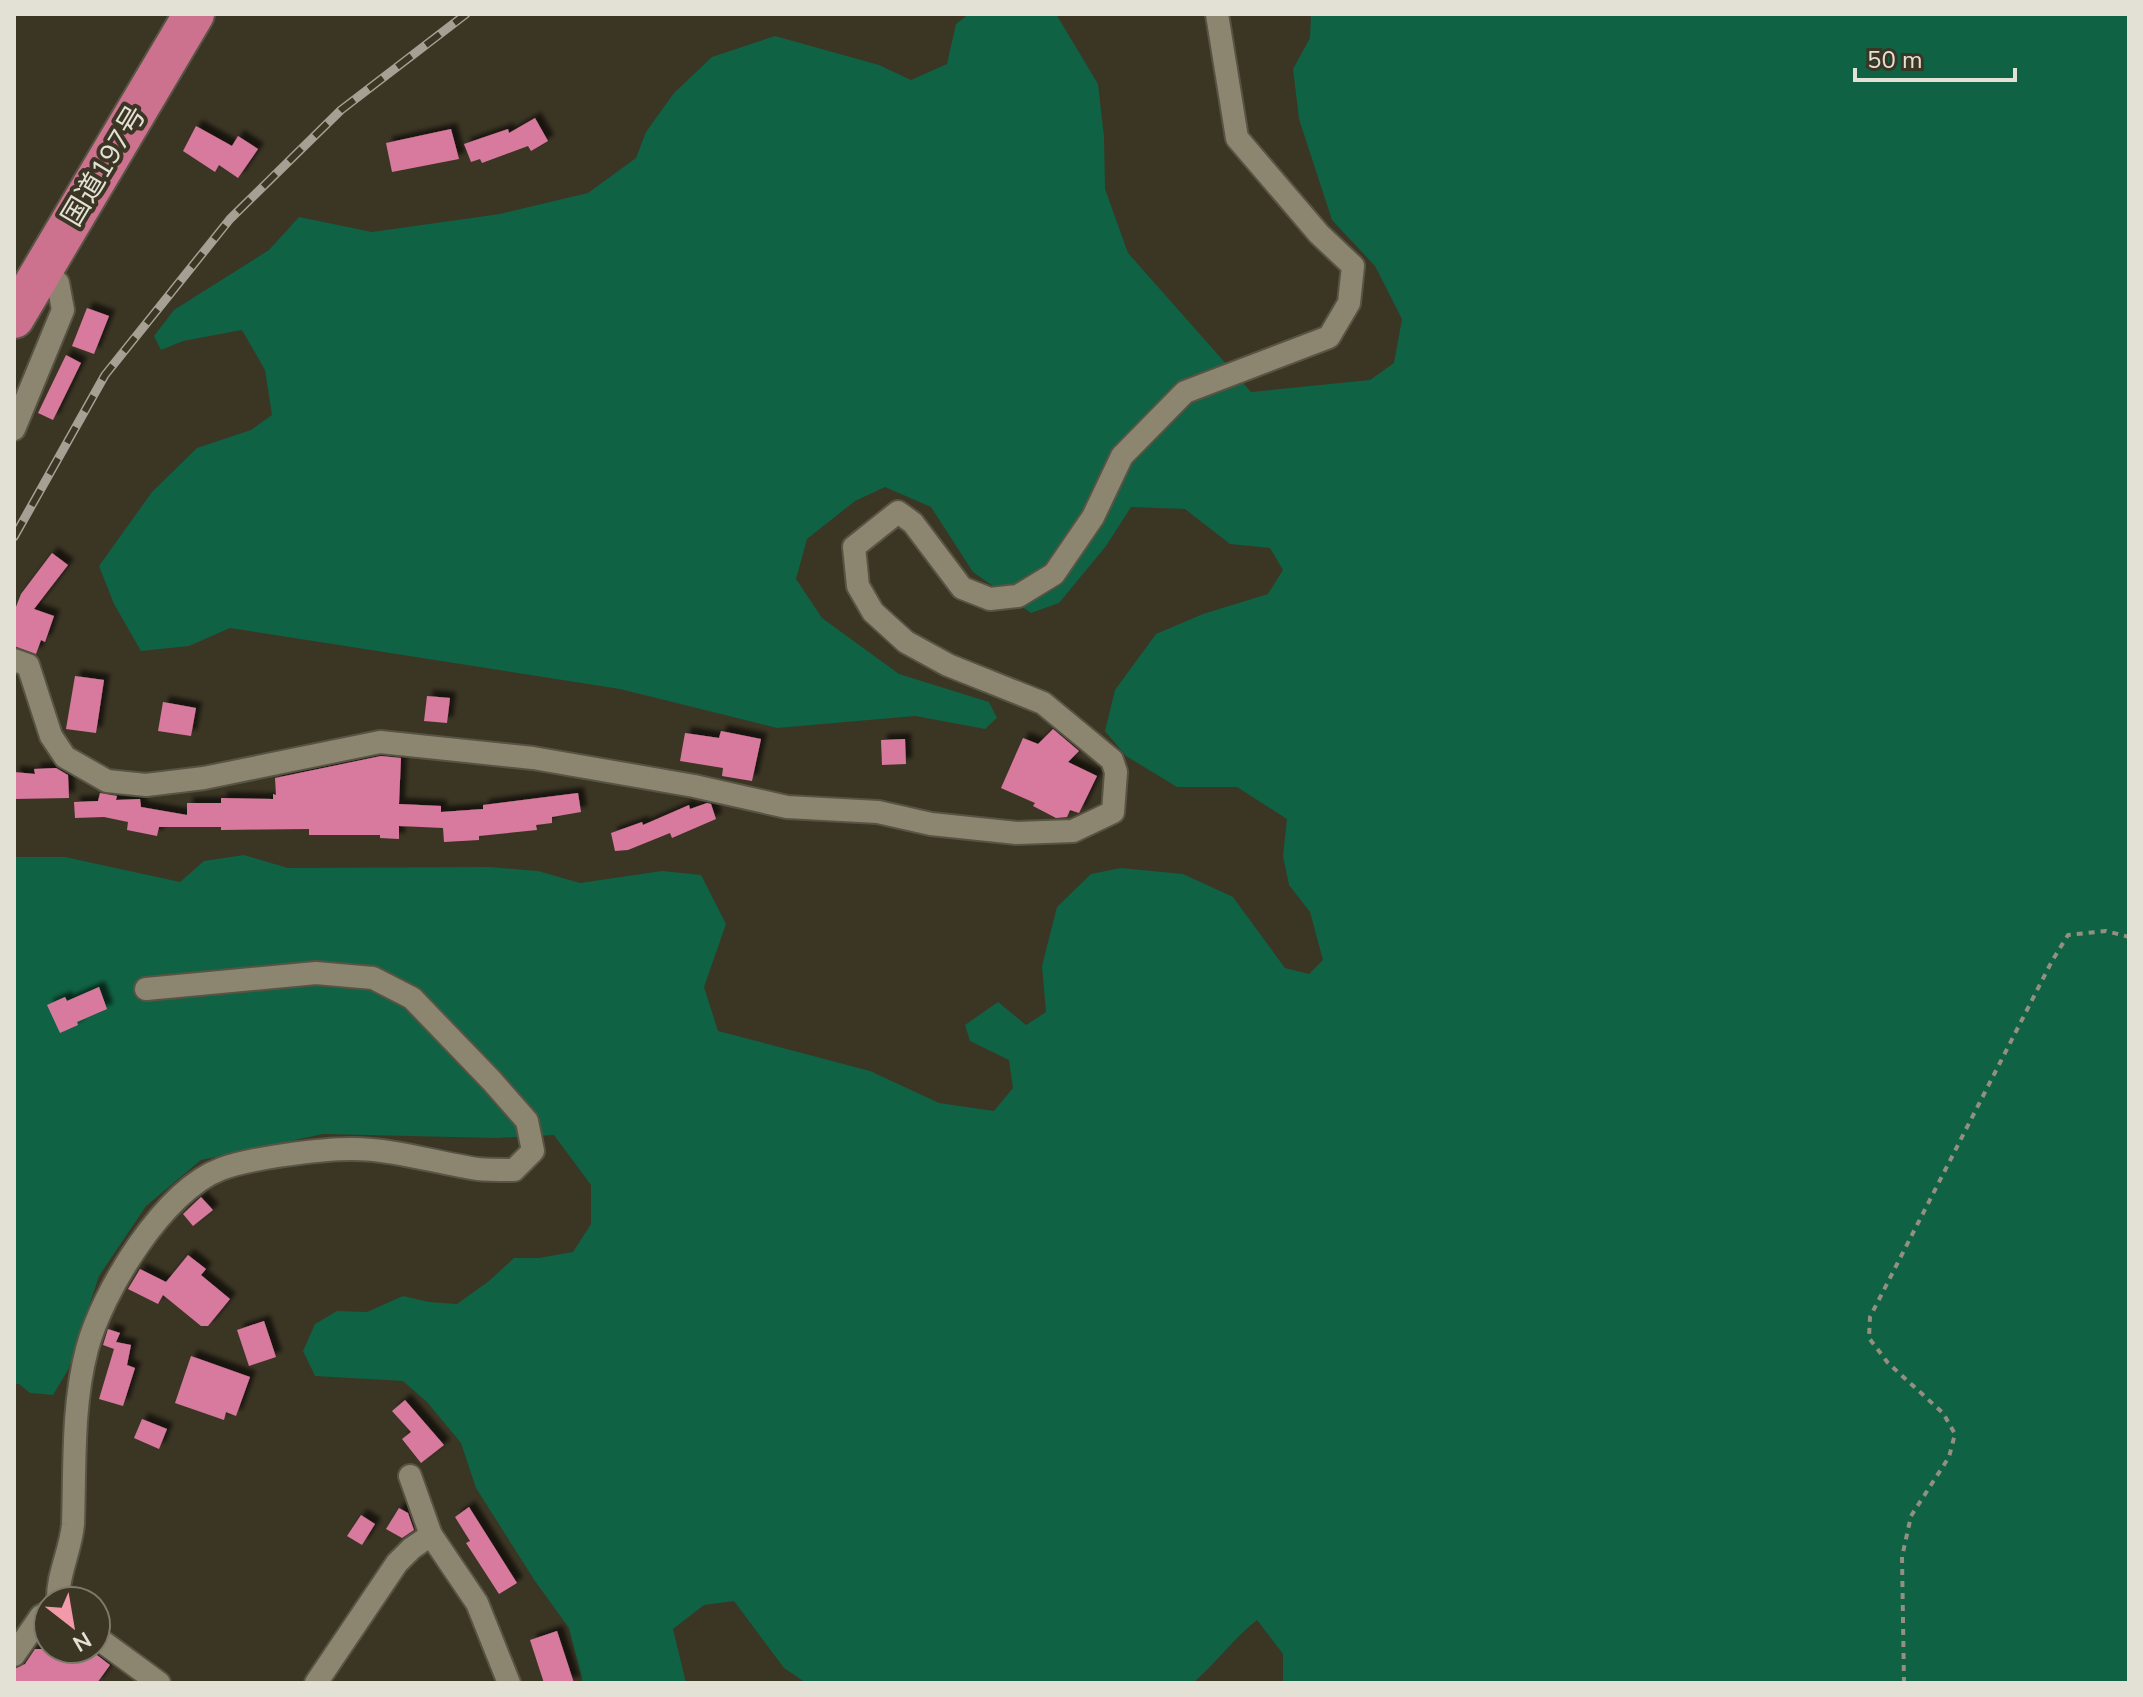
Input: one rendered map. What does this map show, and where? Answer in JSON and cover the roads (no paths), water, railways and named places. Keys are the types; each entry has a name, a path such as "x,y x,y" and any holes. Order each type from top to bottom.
{"highway":[{"name":"国道197号","path":"14,318 194,14"}],"street":[{"path":"14,660 28,665 51,736 65,757 107,781 146,785 204,778 380,742 533,758 694,786 787,807 878,812 931,824 1017,833 1073,831 1113,812 1116,772 1112,760 1043,703 948,665 906,642 873,612 858,586 854,547 898,512 913,523 962,588 990,599 1018,596 1054,574 1093,517 1122,456 1185,392 1329,337 1349,303 1353,266 1319,234 1237,138 1217,14"},
{"path":"14,429 63,310 58,283 43,268"},
{"path":"62,1585 72,1537 74,1443 87,1349 121,1273 156,1220 192,1185 221,1169 271,1158 353,1149 430,1158 478,1169 514,1170 533,1151 527,1121 491,1080 412,998 373,978 316,973 146,989"},
{"path":"410,1476 431,1535 477,1603 509,1683"},
{"path":"316,1683 397,1563 431,1535"},
{"path":"14,1655 32,1629"},
{"path":"112,1649 159,1683"}],"railway":[{"path":"14,537 105,375 230,219 341,110 466,14"}]}
